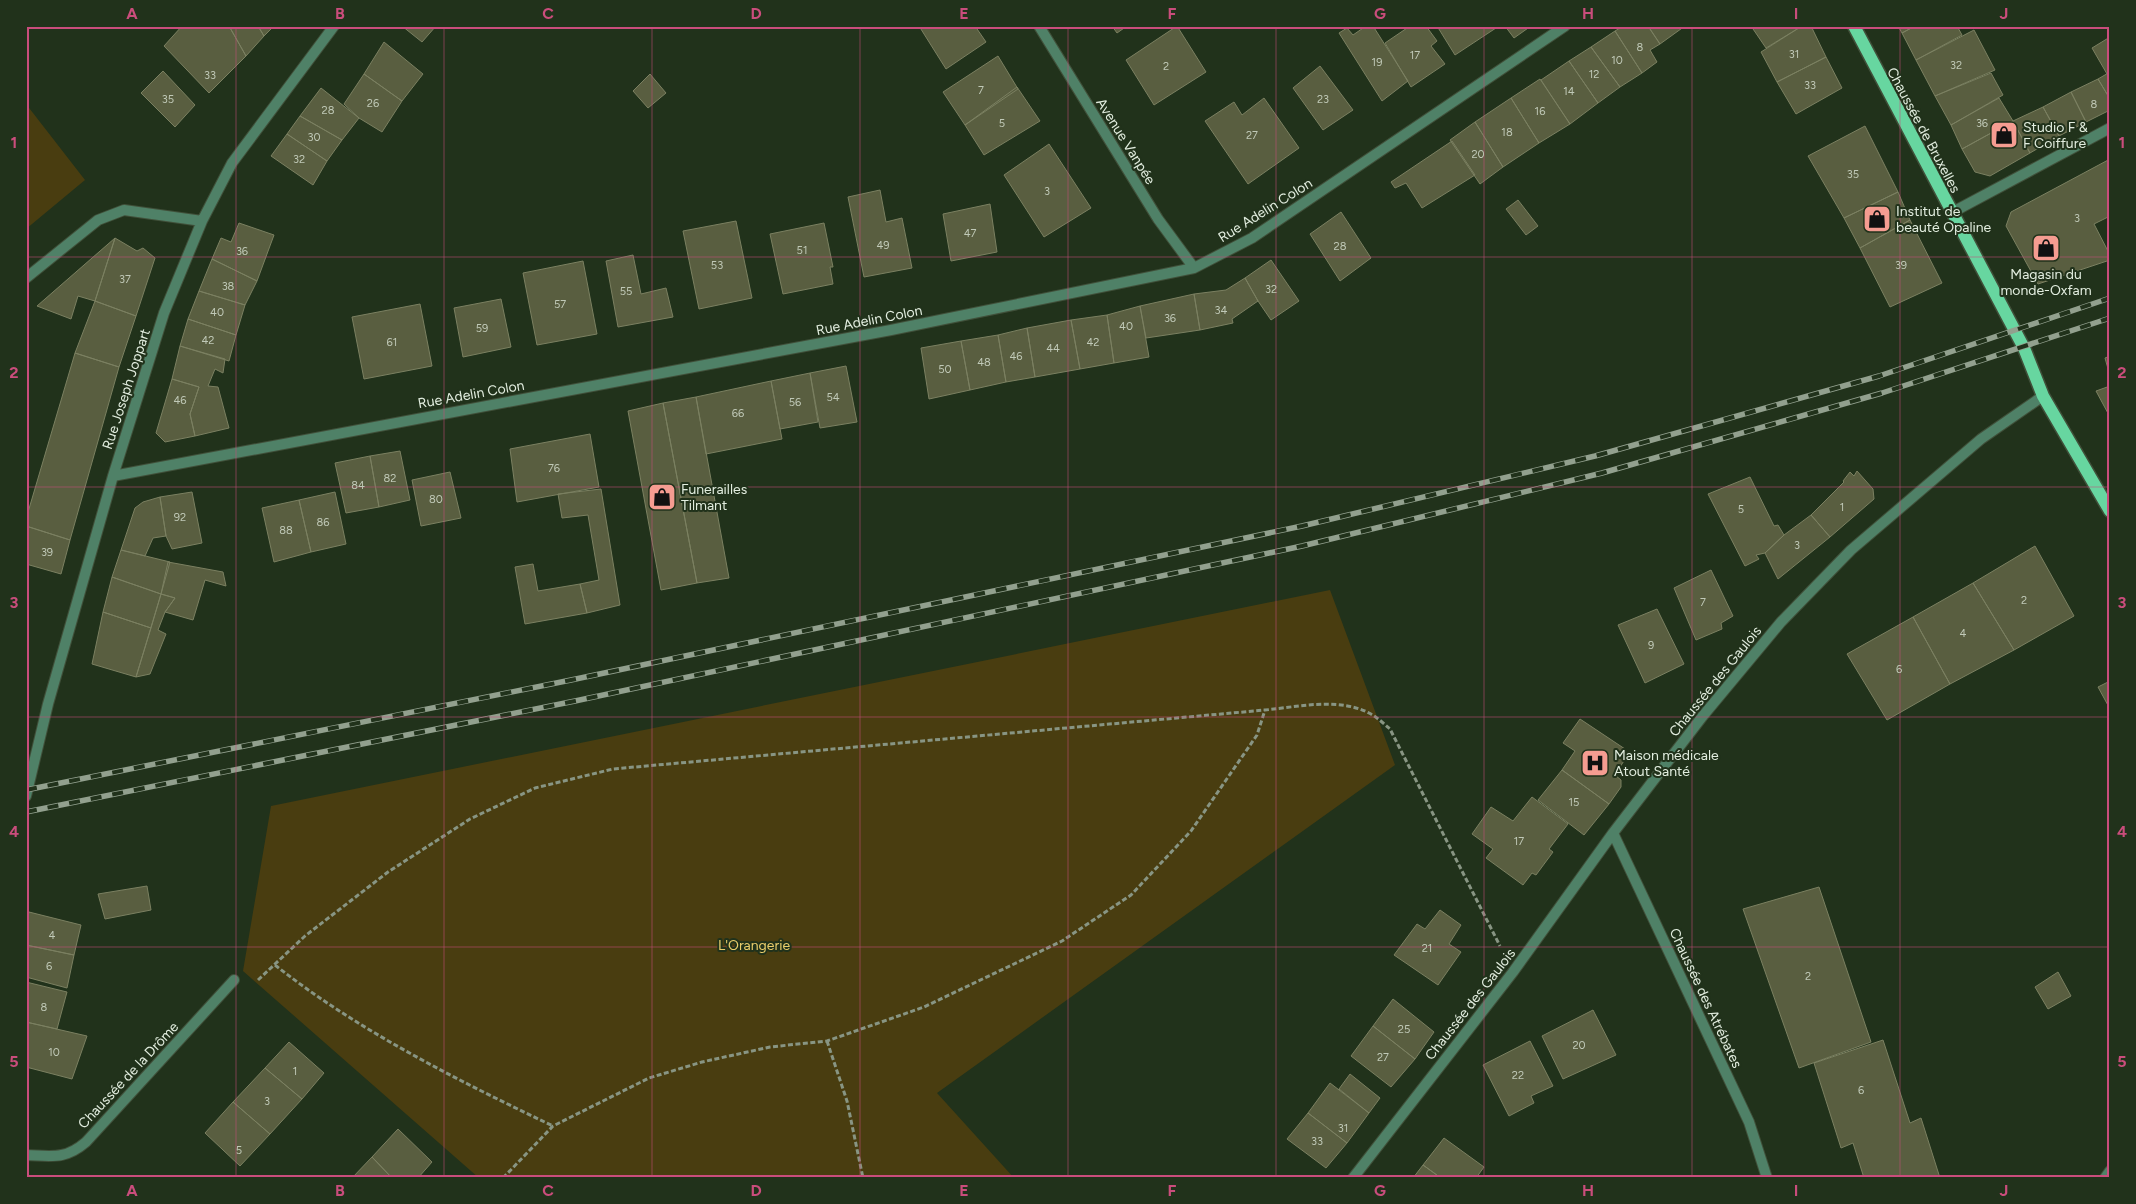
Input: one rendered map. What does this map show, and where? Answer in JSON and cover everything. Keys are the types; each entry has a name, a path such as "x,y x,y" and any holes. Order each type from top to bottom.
{"main road":[{"name":"Chaussée de Bruxelles","path":"1854,26 1951,214 2024,348 2043,396 2110,511"}],"street":[{"name":"Rue Joseph Joppart","path":"26,796 48,704 113,476 164,313 202,221 232,163 334,26"},
{"name":"Avenue Vanpée","path":"1039,26 1158,220 1194,268"},
{"name":"Rue Adelin Colon","path":"113,476 891,330 1194,268 1252,238 1566,26"},
{"path":"1951,214 2110,128"},
{"path":"26,278 98,220 124,210 202,221"},
{"name":"Chaussée des Gaulois","path":"1353,1178 1513,972 1613,833 1702,718 1781,622 1851,550 1981,439 2043,396"},
{"name":"Chaussée des Atrébates","path":"1613,833 1749,1122 1767,1178"},
{"name":"Chaussée de la Drôme","path":"26,1155 57,1157 74,1152 86,1142 234,980"},
{"path":"2105,1178 2110,1171"}],"path":[{"path":"234,980 242,985 258,980 305,936 388,872 470,819 535,788 613,770 1317,705 1344,705 1369,713 1390,730 1513,972"},
{"path":"503,1178 553,1126 649,1078 702,1062 770,1047 827,1041 924,1006 1062,941 1131,895 1190,831 1257,735 1265,710"},
{"path":"275,965 304,988 449,1075 553,1126"},
{"path":"827,1041 847,1101 862,1178"}],"green space":[{"path":"26,104 85,180 26,229"},
{"name":"L'Orangerie","path":"1330,590 1395,765 937,1093 1014,1178 479,1178 243,971 271,806"}],"building":[{"path":"182,26 229,26 246,56 209,93 164,46"},
{"path":"229,26 258,26 264,36 246,56"},
{"path":"258,26 274,26 264,36"},
{"path":"402,26 436,26 422,42"},
{"path":"919,26 975,26 986,42 946,69"},
{"path":"1112,26 1127,26 1117,33"},
{"path":"1177,26 1206,72 1154,105 1126,60"},
{"path":"1366,26 1373,26 1408,81 1382,101 1339,33 1347,28 1353,35"},
{"path":"1410,26 1426,26 1437,41 1431,46 1445,64 1411,87 1385,43"},
{"path":"1437,26 1499,26 1455,55"},
{"path":"1505,26 1531,26 1514,38"},
{"path":"1623,26 1648,26 1660,44 1650,50 1657,62 1642,73 1615,31"},
{"path":"1648,26 1685,26 1660,44"},
{"path":"1751,26 1802,26 1766,48"},
{"path":"1802,26 1811,26 1826,57 1777,82 1761,52"},
{"path":"1898,26 1915,26 1902,33"},
{"path":"1915,26 1957,26 1962,35 1916,60 1902,33"},
{"path":"1974,30 1995,70 1935,96 1916,60"},
{"path":"1615,31 1642,73 1620,87 1591,47"},
{"path":"2110,37 2110,72 2107,74 2092,48"},
{"path":"384,42 423,74 402,101 364,74"},
{"path":"1591,47 1620,87 1598,103 1569,61"},
{"path":"998,56 1018,89 965,125 943,92"},
{"path":"1826,57 1842,88 1796,114 1777,82"},
{"path":"1569,61 1598,103 1570,124 1541,80"},
{"path":"1320,66 1353,110 1323,130 1293,88"},
{"path":"163,71 195,105 175,127 141,93"},
{"path":"2110,72 2110,99 2098,79"},
{"path":"1991,73 2003,95 1951,125 1935,96"},
{"path":"364,74 402,101 382,132 359,118 344,104"},
{"path":"650,74 666,93 648,108 633,91"},
{"path":"1540,79 1570,124 1539,143 1511,98"},
{"path":"2098,79 2110,99 2110,110 2086,122 2071,92"},
{"path":"1017,87 1040,121 984,155 965,125"},
{"path":"321,88 359,118 342,140 300,116"},
{"path":"2071,92 2086,122 2059,136 2043,107"},
{"path":"1264,98 1299,148 1248,184 1205,121 1234,102 1242,115"},
{"path":"1511,98 1539,143 1503,167 1475,122"},
{"path":"1999,98 2013,121 1962,149 1951,125"},
{"path":"2043,107 2059,136 2030,153 2013,121"},
{"path":"300,116 342,140 327,161 287,134"},
{"name":"Studio F & F Coiffure","path":"2013,121 2030,153 1990,176 1975,172 1962,149"},
{"path":"1475,122 1503,167 1480,184 1450,140"},
{"path":"1865,126 1898,192 1844,218 1808,156"},
{"path":"287,134 327,161 313,185 271,156"},
{"path":"1452,141 1475,175 1422,208 1406,183 1395,188 1391,182"},
{"path":"1049,144 1091,208 1044,237 1004,175"},
{"path":"2110,159 2110,216 2094,224 2110,255 2110,260 2038,284 2006,226 2011,212"},
{"path":"880,190 886,222 902,218 912,268 864,277 848,197"},
{"name":"Institut de beauté Opaline","path":"1898,192 1910,220 1860,248 1844,218"},
{"path":"1518,200 1538,226 1526,235 1506,209"},
{"path":"990,204 997,252 951,261 943,214"},
{"path":"1341,212 1371,258 1340,281 1310,234"},
{"path":"1910,220 1942,283 1890,307 1860,248"},
{"path":"736,221 752,298 699,309 683,231"},
{"path":"239,223 274,235 257,281 212,259 221,238 231,242"},
{"path":"824,223 833,267 830,267 833,284 783,294 770,234"},
{"path":"115,238 137,251 143,248 155,258 136,316 95,301"},
{"path":"115,238 95,301 78,296 71,319 37,306"},
{"path":"633,255 641,294 666,288 673,317 618,327 606,261"},
{"path":"212,259 257,281 245,305 199,291"},
{"path":"1271,260 1299,301 1271,320 1245,278"},
{"path":"583,261 597,334 537,345 523,273"},
{"path":"1245,278 1258,301 1232,319 1233,323 1200,330 1194,294 1226,290"},
{"path":"199,291 245,305 236,335 188,319"},
{"path":"1194,294 1200,330 1146,338 1140,306"},
{"path":"501,299 511,347 463,357 454,308"},
{"path":"95,301 136,316 119,367 75,353"},
{"path":"420,304 432,366 364,379 352,317"},
{"path":"1140,306 1149,357 1114,363 1107,315"},
{"path":"1107,315 1114,363 1080,369 1071,320"},
{"path":"188,319 236,335 229,361 180,346"},
{"path":"1071,320 1080,369 1035,377 1027,328"},
{"path":"1027,328 1035,377 1006,382 998,335"},
{"path":"998,335 1006,382 970,390 961,341"},
{"path":"961,341 970,390 929,399 921,348"},
{"path":"180,346 225,359 223,373 215,369 208,386 218,387 229,428 195,436 190,414 199,387 172,379"},
{"path":"75,353 119,367 70,540 26,526 26,519"},
{"path":"2110,356 2110,376 2105,358"},
{"path":"846,366 857,422 820,428 810,373"},
{"path":"810,373 818,422 780,429 771,381"},
{"path":"172,379 199,387 190,414 195,436 165,442 156,433"},
{"path":"771,381 782,439 706,454 696,397"},
{"path":"2110,386 2110,417 2096,391"},
{"path":"696,397 729,578 697,583 663,403"},
{"name":"Funerailles Tilmant","path":"663,403 697,583 661,590 628,411"},
{"path":"590,434 599,487 517,502 510,449"},
{"path":"400,451 410,500 379,507 370,456"},
{"path":"370,456 379,507 346,513 335,463"},
{"path":"1857,471 1873,489 1874,499 1830,537 1811,515 1844,482 1850,472 1854,476"},
{"path":"450,472 461,518 421,526 412,480"},
{"path":"1750,477 1774,526 1778,525 1784,535 1765,553 1756,555 1759,559 1745,566 1708,494"},
{"path":"601,489 620,605 587,613 580,584 599,580 588,515 562,518 558,494"},
{"path":"192,492 202,543 172,549 166,536 160,497"},
{"path":"335,492 346,544 311,552 299,500"},
{"path":"160,497 166,536 153,538 145,556 121,550 135,508 143,502"},
{"path":"299,500 311,552 274,562 262,508"},
{"path":"1811,515 1830,537 1778,579 1765,553 1784,535"},
{"path":"26,526 70,540 61,574 26,564"},
{"path":"2035,546 2074,616 2014,650 1973,583"},
{"path":"121,550 170,562 161,594 112,577"},
{"path":"168,562 223,572 226,586 205,580 193,620 165,612 175,598 161,594"},
{"path":"533,564 538,591 580,584 587,613 525,624 515,567"},
{"path":"1711,570 1733,616 1721,623 1722,629 1696,640 1674,588"},
{"path":"112,577 161,594 151,628 103,612"},
{"path":"1973,583 2014,650 1950,684 1913,617"},
{"path":"161,594 175,598 165,612 158,630 166,634 150,674 136,677"},
{"path":"1657,609 1684,664 1645,683 1618,625"},
{"path":"103,612 151,628 136,677 92,664"},
{"path":"1913,617 1950,684 1887,720 1847,654"},
{"path":"2110,681 2110,709 2098,687"},
{"name":"Maison médicale Atout Santé","path":"1580,719 1625,749 1622,753 1627,756 1615,775 1621,780 1621,787 1609,804 1562,770 1575,751 1563,743"},
{"path":"1562,770 1609,804 1584,835 1538,800"},
{"path":"1532,797 1568,824 1549,849 1553,852 1536,875 1532,873 1523,885 1486,858 1493,849 1472,834 1491,807 1513,821"},
{"path":"147,886 151,910 105,919 98,894"},
{"path":"1819,887 1871,1042 1799,1068 1743,909"},
{"path":"1440,910 1461,925 1449,944 1461,952 1438,985 1394,955 1417,924 1425,929"},
{"path":"29,912 81,925 74,955 26,945 26,924"},
{"path":"26,945 74,955 67,988 26,977"},
{"path":"2058,972 2071,996 2048,1009 2035,987"},
{"path":"26,982 67,992 57,1029 26,1022"},
{"path":"1393,999 1434,1032 1415,1059 1373,1026"},
{"path":"1593,1010 1616,1055 1563,1079 1542,1036"},
{"path":"26,1022 87,1036 72,1079 26,1067"},
{"path":"1373,1026 1415,1059 1391,1087 1351,1056"},
{"path":"1883,1040 1910,1123 1921,1118 1940,1178 1864,1178 1853,1143 1841,1148 1814,1063"},
{"path":"1530,1041 1553,1086 1531,1096 1534,1103 1509,1116 1483,1065"},
{"path":"289,1042 324,1073 302,1099 265,1068"},
{"path":"265,1068 302,1099 270,1134 233,1102"},
{"path":"1350,1074 1380,1098 1369,1113 1339,1089"},
{"path":"1330,1083 1369,1113 1347,1143 1308,1113"},
{"path":"233,1102 270,1134 240,1166 205,1133"},
{"path":"1308,1113 1347,1143 1326,1168 1287,1139"},
{"path":"398,1129 432,1162 418,1178 392,1178 372,1157"},
{"path":"1444,1138 1484,1167 1476,1178 1441,1178 1423,1165"},
{"path":"372,1157 392,1178 352,1178"},
{"path":"1423,1165 1441,1178 1413,1178"}],"railway":[{"path":"26,790 571,680 1302,526 1595,456 1879,376 2110,298"},
{"path":"26,812 575,701 1302,546 1602,473 1882,393 2110,318"}],"place":[{"name":"Studio F & F Coiffure","path":"2004,135"},
{"name":"Institut de beauté Opaline","path":"1877,219"},
{"name":"Magasin du monde-Oxfam","path":"2046,248"},
{"name":"Funerailles Tilmant","path":"662,497"},
{"name":"Maison médicale Atout Santé","path":"1595,763"}]}
